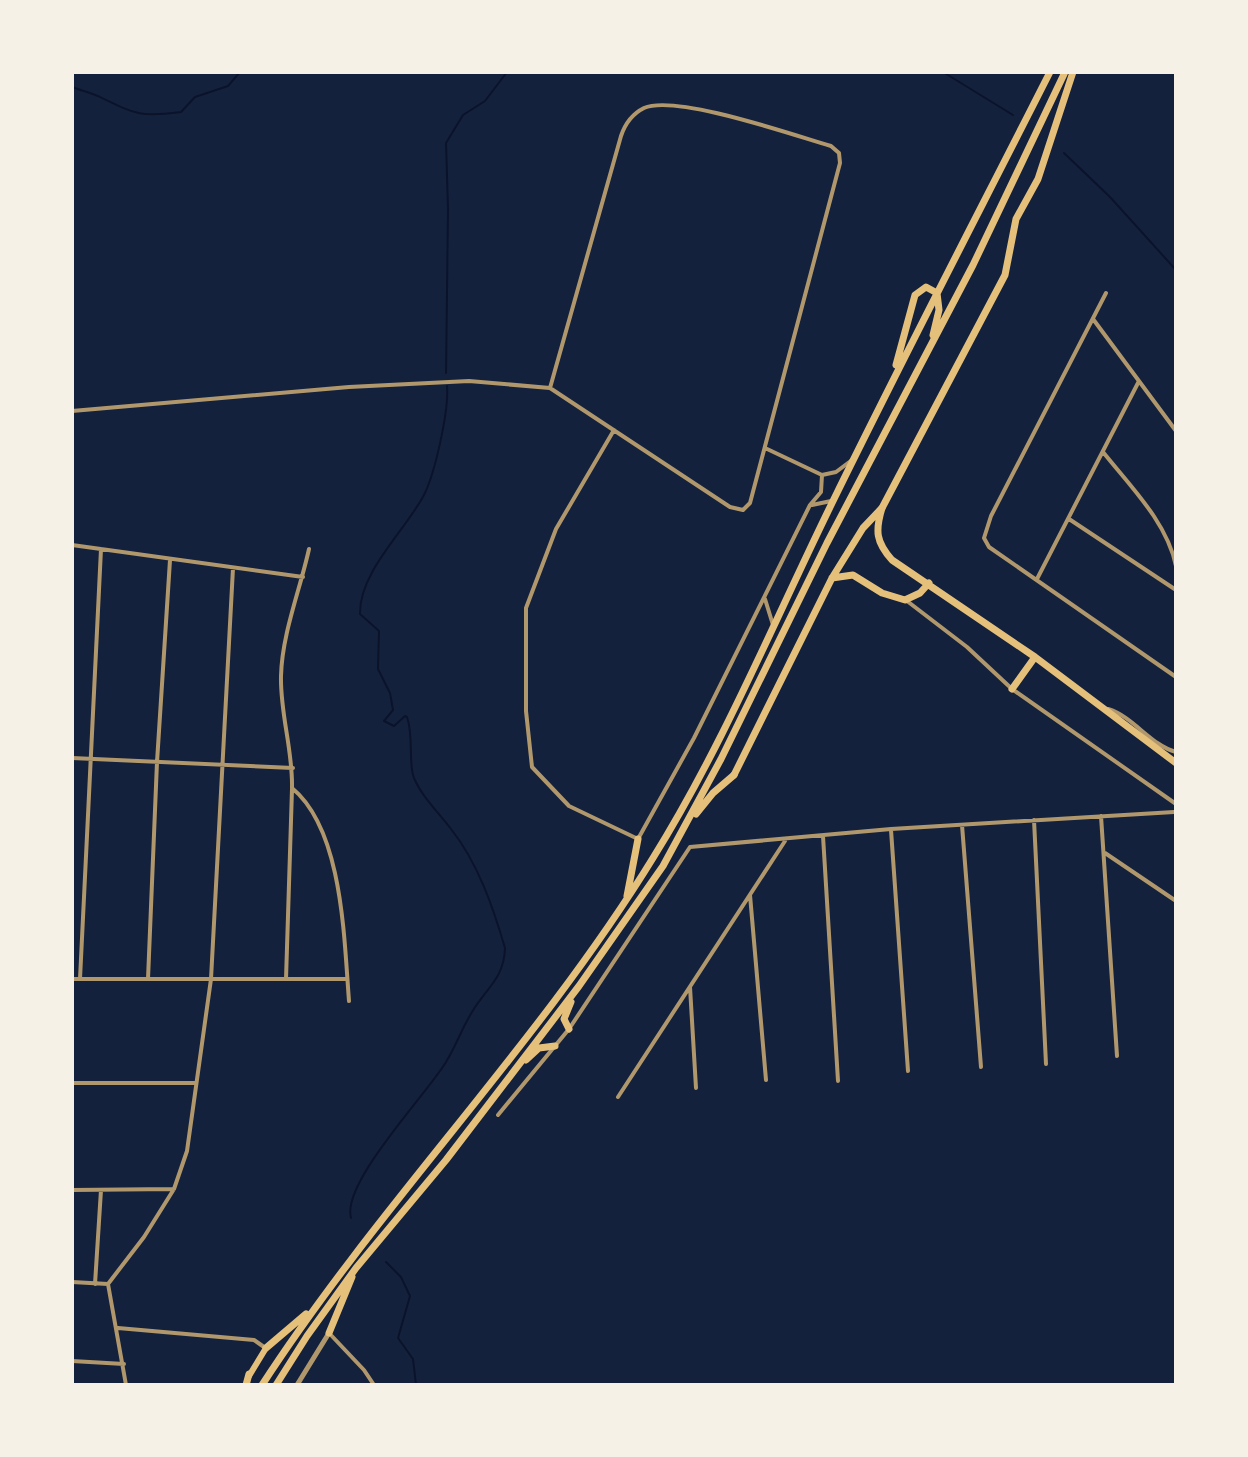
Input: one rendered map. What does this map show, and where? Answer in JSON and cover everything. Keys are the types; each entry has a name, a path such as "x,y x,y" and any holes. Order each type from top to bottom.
{"main road":[{"path":"262,1385 313,1307 551,1003 661,846 712,754 882,401 1050,72"},
{"path":"276,1385 356,1268 446,1160 579,986 663,866 930,348 1065,72"},
{"path":"1073,72 1038,179 1016,219 1005,275 882,508 877,525 881,547 892,560 1035,657 1176,762"},
{"path":"882,401 899,355 915,295 926,287 937,293"},
{"path":"930,348 939,310 937,293"},
{"path":"686,825 713,793 734,775 832,578 863,528 882,508"},
{"path":"832,578 853,575 882,593 905,600 920,593 929,583"},
{"path":"1012,689 1035,657"},
{"path":"626,899 638,839"},
{"path":"569,1029 564,1019 565,1012 579,986"},
{"path":"507,1078 539,1048 555,1046"},
{"path":"329,1333 356,1268"},
{"path":"245,1385 266,1348 313,1307"}],"street":[{"path":"72,411 349,387 469,381 550,388 736,510 743,510 750,503 765,448 840,154 831,146 673,105 646,108 634,115 621,136 550,388"},
{"path":"1106,293 984,533 984,541 1176,677"},
{"path":"1093,319 1176,431"},
{"path":"1037,579 1139,381"},
{"path":"614,430 556,529 526,608 526,711 532,767 569,806 638,839 694,738 810,505 821,492 822,475"},
{"path":"765,448 822,475 836,472 855,458"},
{"path":"1103,452 1160,526 1173,552 1176,566"},
{"path":"810,505 833,501"},
{"path":"1069,519 1176,590"},
{"path":"72,545 303,577"},
{"path":"80,979 101,549"},
{"path":"286,979 293,768 282,708 281,674 284,649 309,549"},
{"path":"148,979 170,560"},
{"path":"108,1284 144,1237 174,1189 187,1151 211,979 233,568"},
{"path":"765,596 773,626"},
{"path":"905,600 967,647 1012,689 1176,810"},
{"path":"1098,705 1122,714 1165,748 1176,752"},
{"path":"72,758 293,768"},
{"path":"292,788 306,800 315,815 330,858 339,897 349,1001"},
{"path":"498,1115 569,1029 690,847 891,829 1176,810"},
{"path":"1101,816 1117,1056"},
{"path":"1034,820 1046,1064"},
{"path":"962,825 981,1067"},
{"path":"891,829 908,1071"},
{"path":"823,836 838,1081"},
{"path":"618,1097 785,840"},
{"path":"1105,852 1176,901"},
{"path":"750,894 766,1080"},
{"path":"72,979 347,979"},
{"path":"690,987 696,1088"},
{"path":"72,1083 195,1083"},
{"path":"72,1190 174,1189"},
{"path":"95,1284 101,1190"},
{"path":"72,1282 108,1284"},
{"path":"108,1284 126,1385"},
{"path":"118,1328 254,1340 266,1348"},
{"path":"297,1385 329,1333 374,1385"},
{"path":"72,1361 124,1364"}],"waterway":[{"path":"72,87 132,111 168,114 181,112 195,97 228,86 240,72"},
{"path":"446,373 446,143 463,115 485,101 507,72"},
{"path":"943,72 1013,115"},
{"path":"1064,153 1110,197 1176,270"},
{"path":"351,1218 351,1203 359,1183 446,1062 472,1012 498,976 504,959 505,948 477,871 461,842 414,778 407,717 394,726 384,721 393,710 390,693 378,669 379,631 360,614 362,598 375,567 416,509 428,485 444,426 447,386"},
{"path":"386,1262 401,1277 410,1296 398,1338 413,1359 416,1385"}]}
